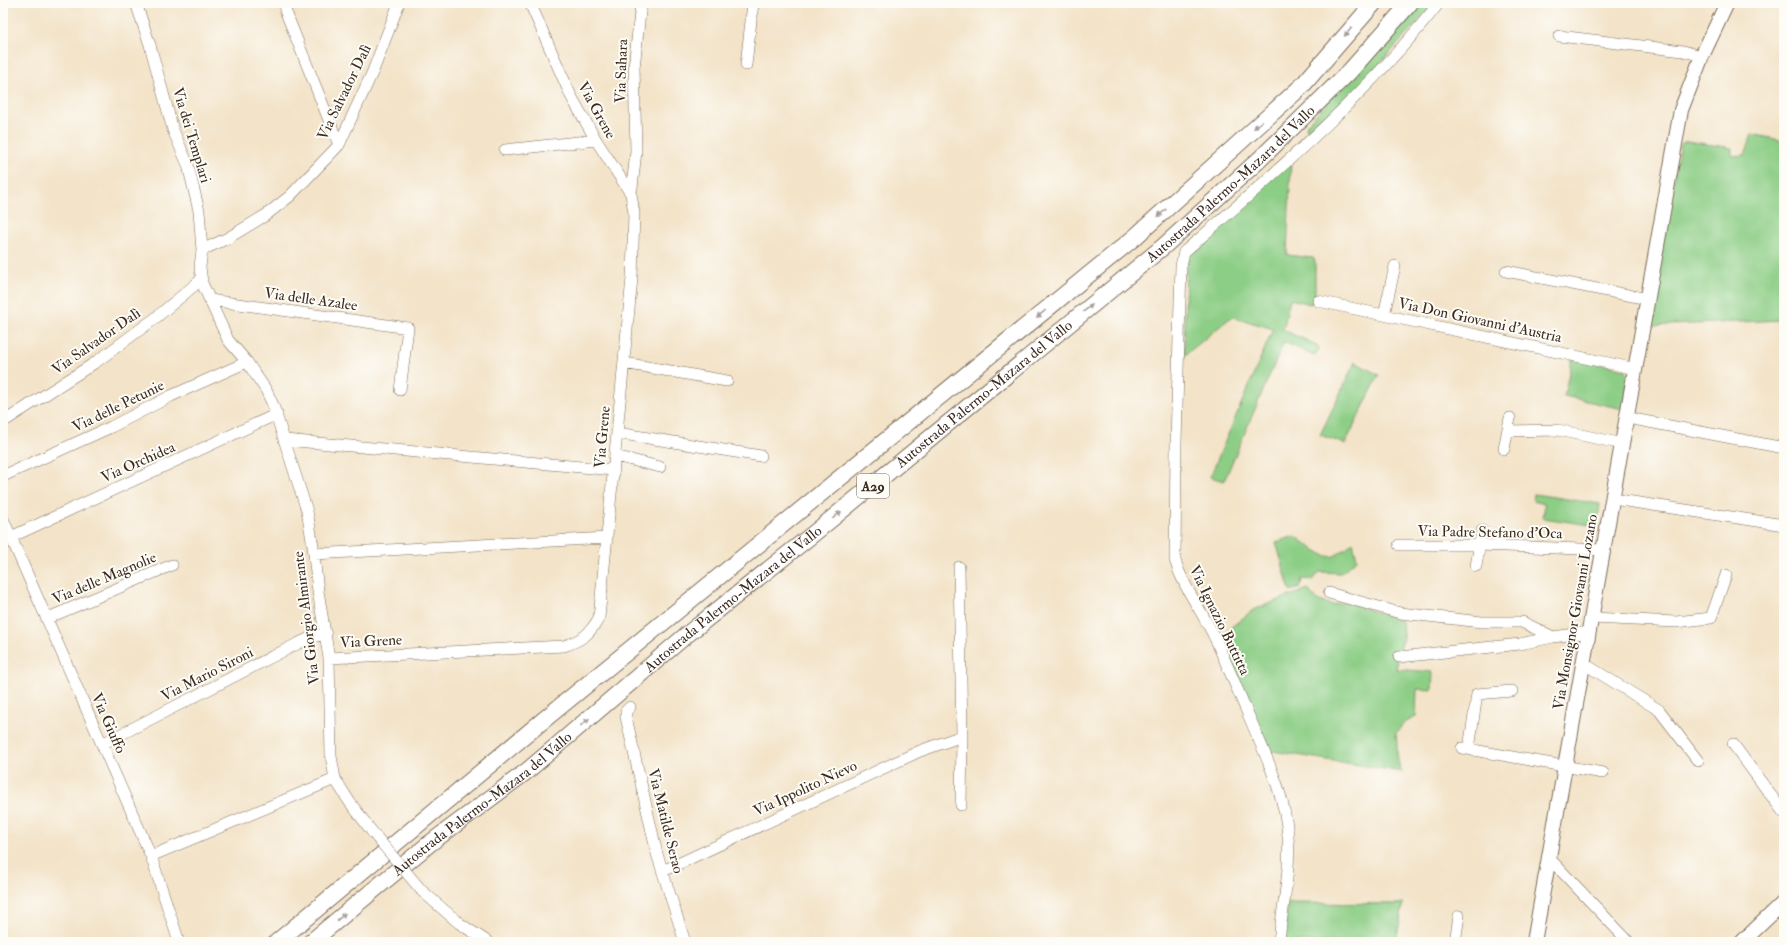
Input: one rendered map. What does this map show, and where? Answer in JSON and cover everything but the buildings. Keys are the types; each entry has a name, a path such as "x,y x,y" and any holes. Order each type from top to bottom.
{"highway":[{"name":"Autostrada Palermo-Mazara del Vallo","path":"277,942 552,713 1136,237 1302,86 1374,3"},
{"name":"Autostrada Palermo-Mazara del Vallo","path":"311,942 429,844 527,771 684,637 818,530 1164,246 1260,159 1350,71 1410,3"}],"main road":[{"name":"Via Monsignor Giovanni Lozano","path":"1534,942 1548,857 1628,418 1681,110 1702,56 1727,3"},
{"path":"1742,942 1784,902"}],"street":[{"name":"Via dei Templari","path":"136,3 150,45 173,130 188,165 199,211 202,250 200,266 202,279"},
{"name":"Via Salvador Dalì","path":"202,250 228,238 266,215 290,196 339,144 374,71 399,3"},
{"name":"Via Grene","path":"329,658 564,646 580,641 591,630 599,618 632,278 634,213 631,194 596,140 561,75 530,3"},
{"name":"Via Sahara","path":"632,188 636,151 634,68 641,3"},
{"path":"746,65 753,3"},
{"name":"Via Ignazio Buttitta","path":"1279,942 1288,863 1288,838 1282,799 1270,764 1216,640 1205,617 1180,575 1175,560 1176,434 1182,266 1184,252 1288,161 1365,86 1401,48 1438,3"},
{"path":"285,10 339,144"},
{"path":"1559,36 1683,51 1702,56"},
{"path":"505,150 596,140"},
{"path":"1384,315 1394,266"},
{"path":"1506,271 1649,293"},
{"name":"Via Salvador Dalì","path":"3,422 96,362 153,320 202,279"},
{"name":"Via Giorgio Almirante","path":"202,279 228,340 247,362 266,390 277,414 307,511 329,658 331,756 335,779"},
{"name":"Via delle Azalee","path":"210,300 408,328 400,390"},
{"name":"Via Don Giovanni d'Austria","path":"1318,301 1636,369"},
{"name":"Via delle Petunie","path":"3,476 111,427 171,396 247,362"},
{"path":"624,363 727,381"},
{"name":"Via Orchidea","path":"11,536 277,414"},
{"path":"1504,449 1510,418"},
{"path":"1628,418 1784,448"},
{"path":"1508,431 1558,430 1623,444"},
{"path":"617,433 762,456"},
{"path":"285,440 614,470"},
{"path":"615,456 660,467"},
{"path":"1613,499 1784,525"},
{"name":"Via Giuffo","path":"3,519 48,618 151,856 179,942"},
{"path":"1476,566 1482,531"},
{"path":"314,554 607,538"},
{"name":"Via Padre Stefano d'Oca","path":"1400,545 1480,544 1604,550"},
{"name":"Via delle Magnolie","path":"48,618 172,564"},
{"path":"959,567 962,736 961,805"},
{"path":"1592,618 1676,622 1711,618 1726,576"},
{"path":"1329,593 1400,613 1482,622 1522,622 1552,637"},
{"path":"1399,657 1520,644 1552,637 1589,632"},
{"name":"Via Mario Sironi","path":"102,744 297,644 312,637 326,634"},
{"path":"1583,663 1659,710 1698,761"},
{"path":"1512,691 1477,694 1466,749 1602,772"},
{"name":"Via Matilde Serao","path":"630,707 626,711 626,717 657,854 685,942"},
{"name":"Via Ippolito Nievo","path":"663,871 920,751 962,736"},
{"path":"1733,744 1784,813"},
{"path":"151,856 335,779 349,801 422,891 459,923 488,942"},
{"path":"1548,857 1629,942"},
{"path":"1455,942 1459,916"}],"green space":[{"path":"1419,3 1435,3 1346,101 1310,133 1306,128 1307,124 1394,32"},
{"path":"1752,134 1784,141 1784,320 1647,326 1680,144 1687,141 1732,148 1732,156 1745,155"},
{"path":"1291,160 1287,255 1313,258 1315,261 1315,295 1311,304 1290,299 1283,330 1317,345 1319,349 1314,356 1284,342 1224,481 1210,477 1273,329 1234,317 1230,318 1184,356 1186,260 1190,252"},
{"path":"1572,358 1625,369 1629,374 1623,409 1564,396"},
{"path":"1355,362 1379,375 1345,444 1320,435"},
{"path":"1534,494 1600,504 1597,526 1543,518 1545,504 1533,501"},
{"path":"1295,536 1320,553 1330,556 1334,556 1339,553 1353,542 1357,559 1341,573 1320,572 1312,580 1302,579 1300,588 1290,591 1276,542"},
{"path":"1308,589 1319,601 1332,605 1346,602 1402,621 1403,637 1396,669 1433,672 1432,690 1417,689 1416,717 1404,723 1396,733 1398,758 1402,772 1266,750 1221,644 1230,628 1253,610"},
{"path":"1288,903 1403,904 1396,942 1282,942"}]}
